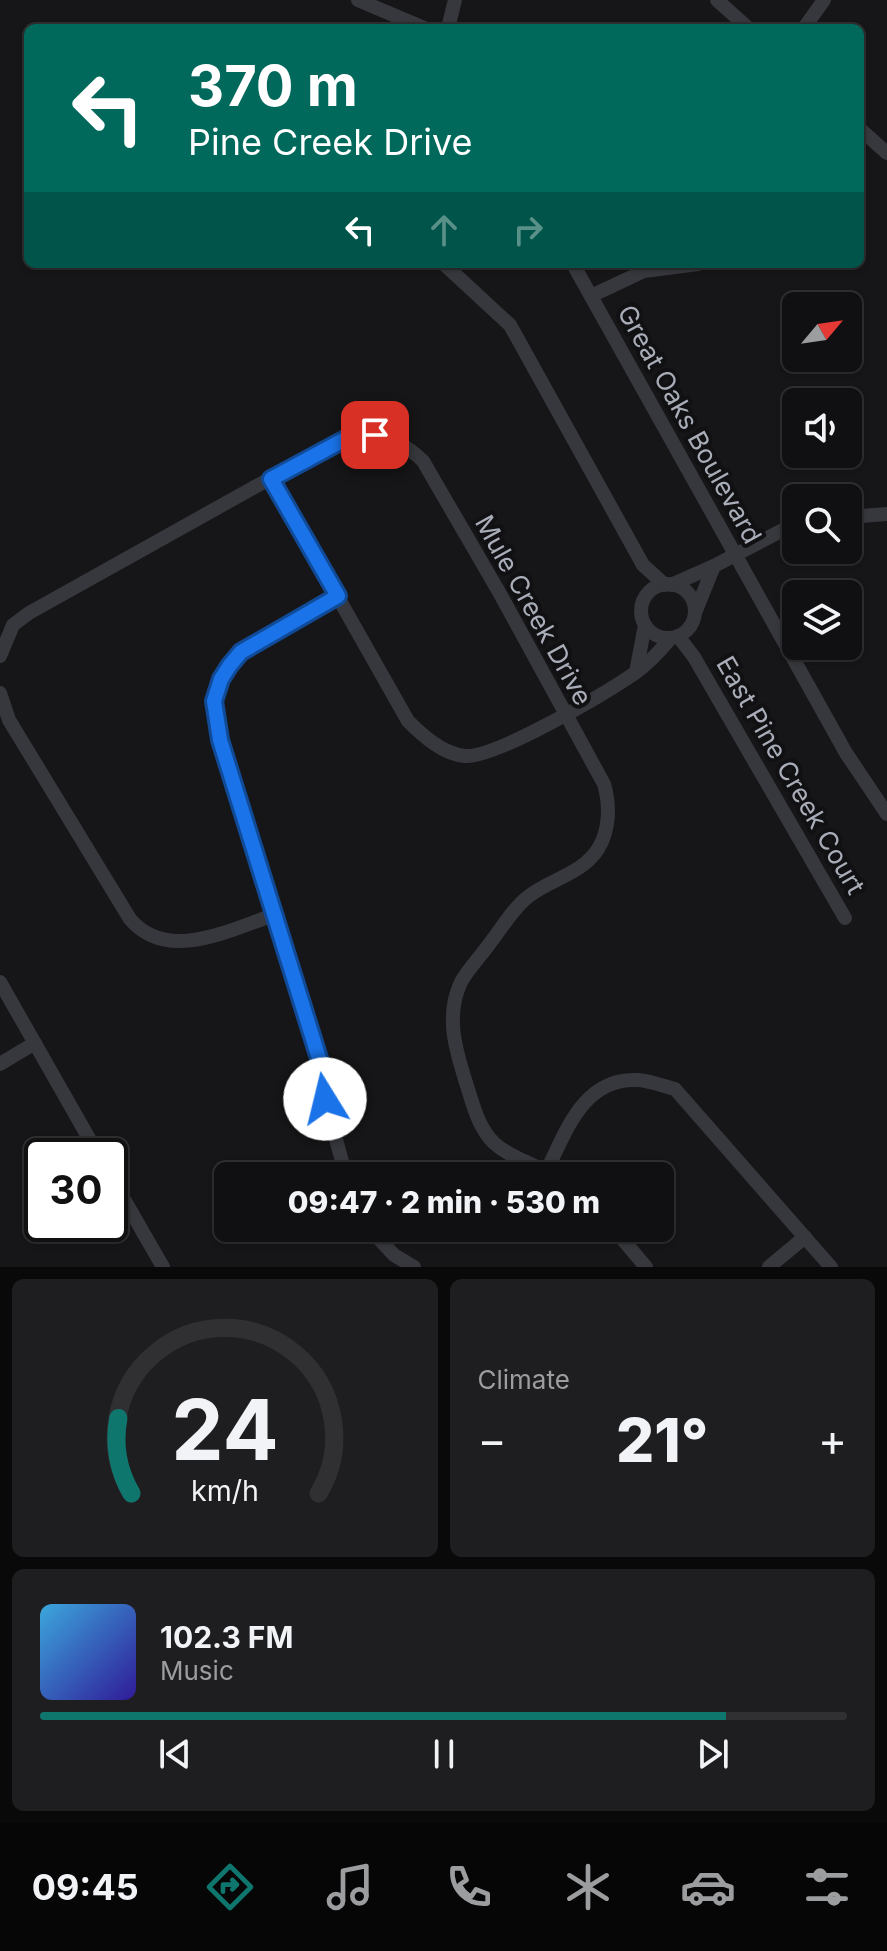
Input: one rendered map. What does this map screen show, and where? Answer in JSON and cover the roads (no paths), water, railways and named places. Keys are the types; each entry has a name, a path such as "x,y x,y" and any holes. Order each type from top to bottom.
{"street":[{"path":"358,0 415,24"},
{"path":"449,24 455,0"},
{"path":"717,0 744,24"},
{"path":"807,24 824,0"},
{"path":"864,133 887,153"},
{"path":"448,268 510,325 643,565 647,595 642,610 645,625 636,672"},
{"name":"Great Oaks Boulevard","path":"575,268 846,753 887,814"},
{"path":"591,296 644,271 667,268"},
{"name":"Mule Creek Drive","path":"0,656 13,625 29,613 349,437 375,435 397,441 423,461 604,784 609,811 604,836 589,860 568,876 529,896 509,918 461,983 451,1016 455,1047 474,1110 484,1131 496,1145 527,1162"},
{"path":"271,479 408,721 421,734 450,752 466,756 500,747 636,672 693,619 714,566"},
{"path":"862,516 887,514"},
{"path":"647,595 714,566 782,530"},
{"path":"643,565 668,585 686,591 695,605 693,619"},
{"path":"338,596 241,652 221,679 214,701 220,740 322,1068 325,1099 342,1162"},
{"name":"East Pine Creek Court","path":"693,619 694,657"},
{"path":"645,625 658,636 674,637"},
{"name":"East Pine Creek Court","path":"674,637 694,657 845,918"},
{"path":"0,693 9,720 139,930 149,937 173,942 201,939 274,915"},
{"path":"0,982 89,1138"},
{"path":"0,1064 35,1043"},
{"path":"554,1162 579,1106 589,1096 627,1081 648,1082 675,1089 831,1267"},
{"path":"128,1206 163,1267"},
{"path":"769,1267 805,1237"},
{"path":"382,1242 394,1255 414,1267"},
{"path":"625,1242 646,1267"}]}
